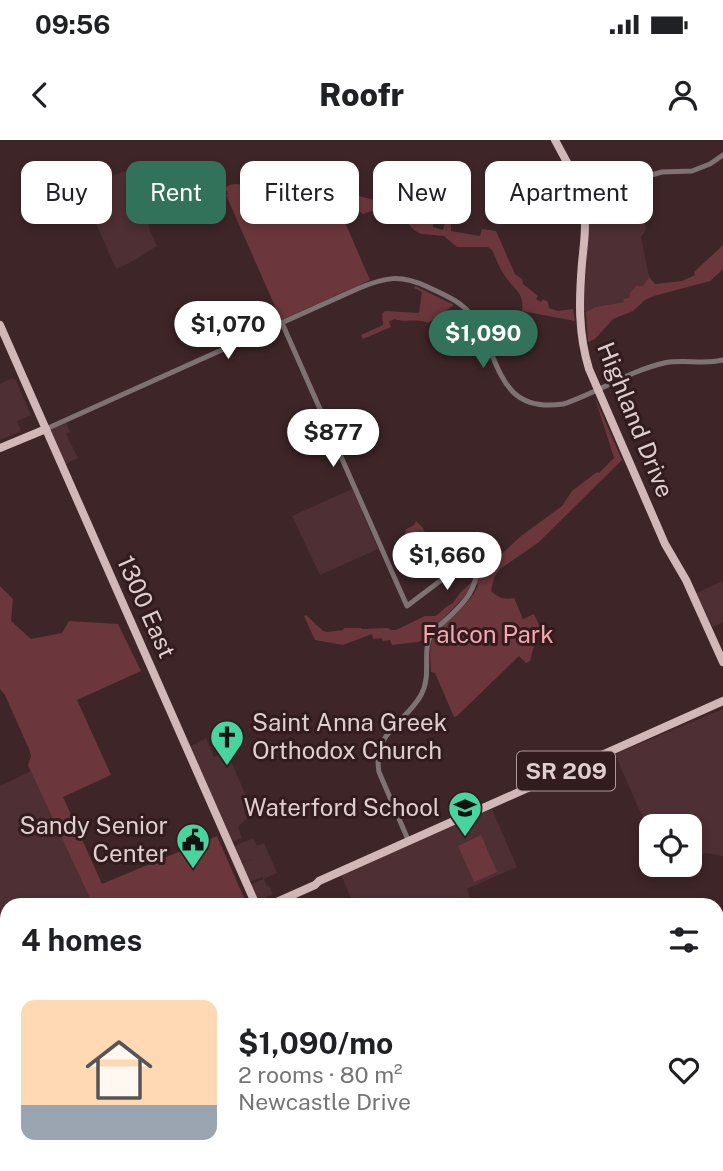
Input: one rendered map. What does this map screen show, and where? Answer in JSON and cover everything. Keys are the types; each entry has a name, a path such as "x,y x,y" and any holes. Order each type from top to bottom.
{"main road":[{"name":"Highland Drive","path":"555,140 566,161"},
{"name":"Highland Drive","path":"585,224 579,302 586,359 665,544 684,576 723,662"},
{"name":"1300 East","path":"0,324 26,388"},
{"name":"1300 East","path":"0,334 252,898"},
{"path":"0,448 44,428"},
{"name":"SR 209","path":"272,898 409,842 723,701"},
{"name":"SR 209","path":"286,898 319,881"}],"street":[{"path":"653,175 692,171 723,155"},
{"path":"44,428 376,280 392,278 407,279 460,303 475,320 504,381 526,400 542,405 571,402 664,363 712,363 723,360"},
{"path":"282,323 407,606 440,581 454,565 475,554 477,573 473,589 430,637 427,645 427,678 423,691 414,705 386,735 378,752 380,777 409,842"}],"shaded area":[{"path":"126,171 126,224 149,224 157,246 116,269 96,224 112,224 112,176"},
{"path":"589,224 645,224 646,230 641,237 649,277 643,286 636,286 624,302 595,307 586,312 583,308"},
{"path":"15,379 31,415 17,421 21,431 0,440 0,384"},
{"path":"66,422 70,432 66,434 78,458 64,465 50,430"},
{"path":"352,489 378,549 320,575 292,516"},
{"path":"723,581 723,622 713,627 696,593"},
{"path":"723,709 723,856 702,854 702,814 641,814 615,754"},
{"path":"206,738 214,757 227,752 252,813 238,827 242,838 233,842 230,842 189,747"},
{"path":"31,771 90,898 0,898 0,786"},
{"name":"Waterford School","path":"492,809 517,867 467,889 470,898 351,898 341,875"},
{"path":"253,838 257,846 264,843 277,873 264,879 273,894 256,898 250,885 263,877 249,882 241,864 253,859 240,863 234,846"}],"green space":[{"path":"240,184 240,224 346,224 370,280 281,320 226,195 226,187"},
{"path":"359,196 373,199 373,211 363,214 359,211"},
{"path":"408,224 433,224 433,227 443,230 444,224 451,224 451,231 480,236 482,229 496,231 515,274 538,296 536,299 541,302 543,299 548,302 549,308 558,311 573,309 575,321 522,311 520,295 488,247 457,247 444,236 421,234"},
{"path":"723,245 723,269 710,281 645,300 633,311 613,319 595,339 588,342 586,312 595,307 624,302 623,299 629,298 636,286 643,286 649,277 655,284 682,281 695,275 694,272"},
{"path":"415,286 454,305 428,323 394,319 389,322 391,327 363,339 361,335 383,325 382,314 385,311 419,313 422,292 414,288"},
{"name":"Falcon Park","path":"595,398 622,460 539,542 500,569 494,578 491,591 501,598 514,598 523,619 534,614 539,625 530,661 526,663 519,656 454,717 435,673 431,672 431,644 439,630 469,600 479,583 470,589 427,638 418,642 392,645 390,640 373,639 372,634 343,645 315,640 304,616 306,615 327,632 344,628 396,630 425,616 436,616 453,603 460,593 521,536 562,506 572,491 599,473 614,458"},
{"path":"416,521 423,528 430,543 409,552 404,538 406,529"},
{"path":"0,586 13,599 11,621 31,639 62,633 69,621 118,624 141,671 77,700 111,775 63,797 102,884 217,836 244,898 90,898 28,765 31,756 29,749 0,689"},
{"path":"481,835 497,872 474,882 458,846"}],"place":[{"name":"Saint Anna Greek Orthodox Church","path":"227,767"},
{"name":"Waterford School","path":"465,838"},
{"name":"Sandy Senior Center","path":"193,870"}]}
